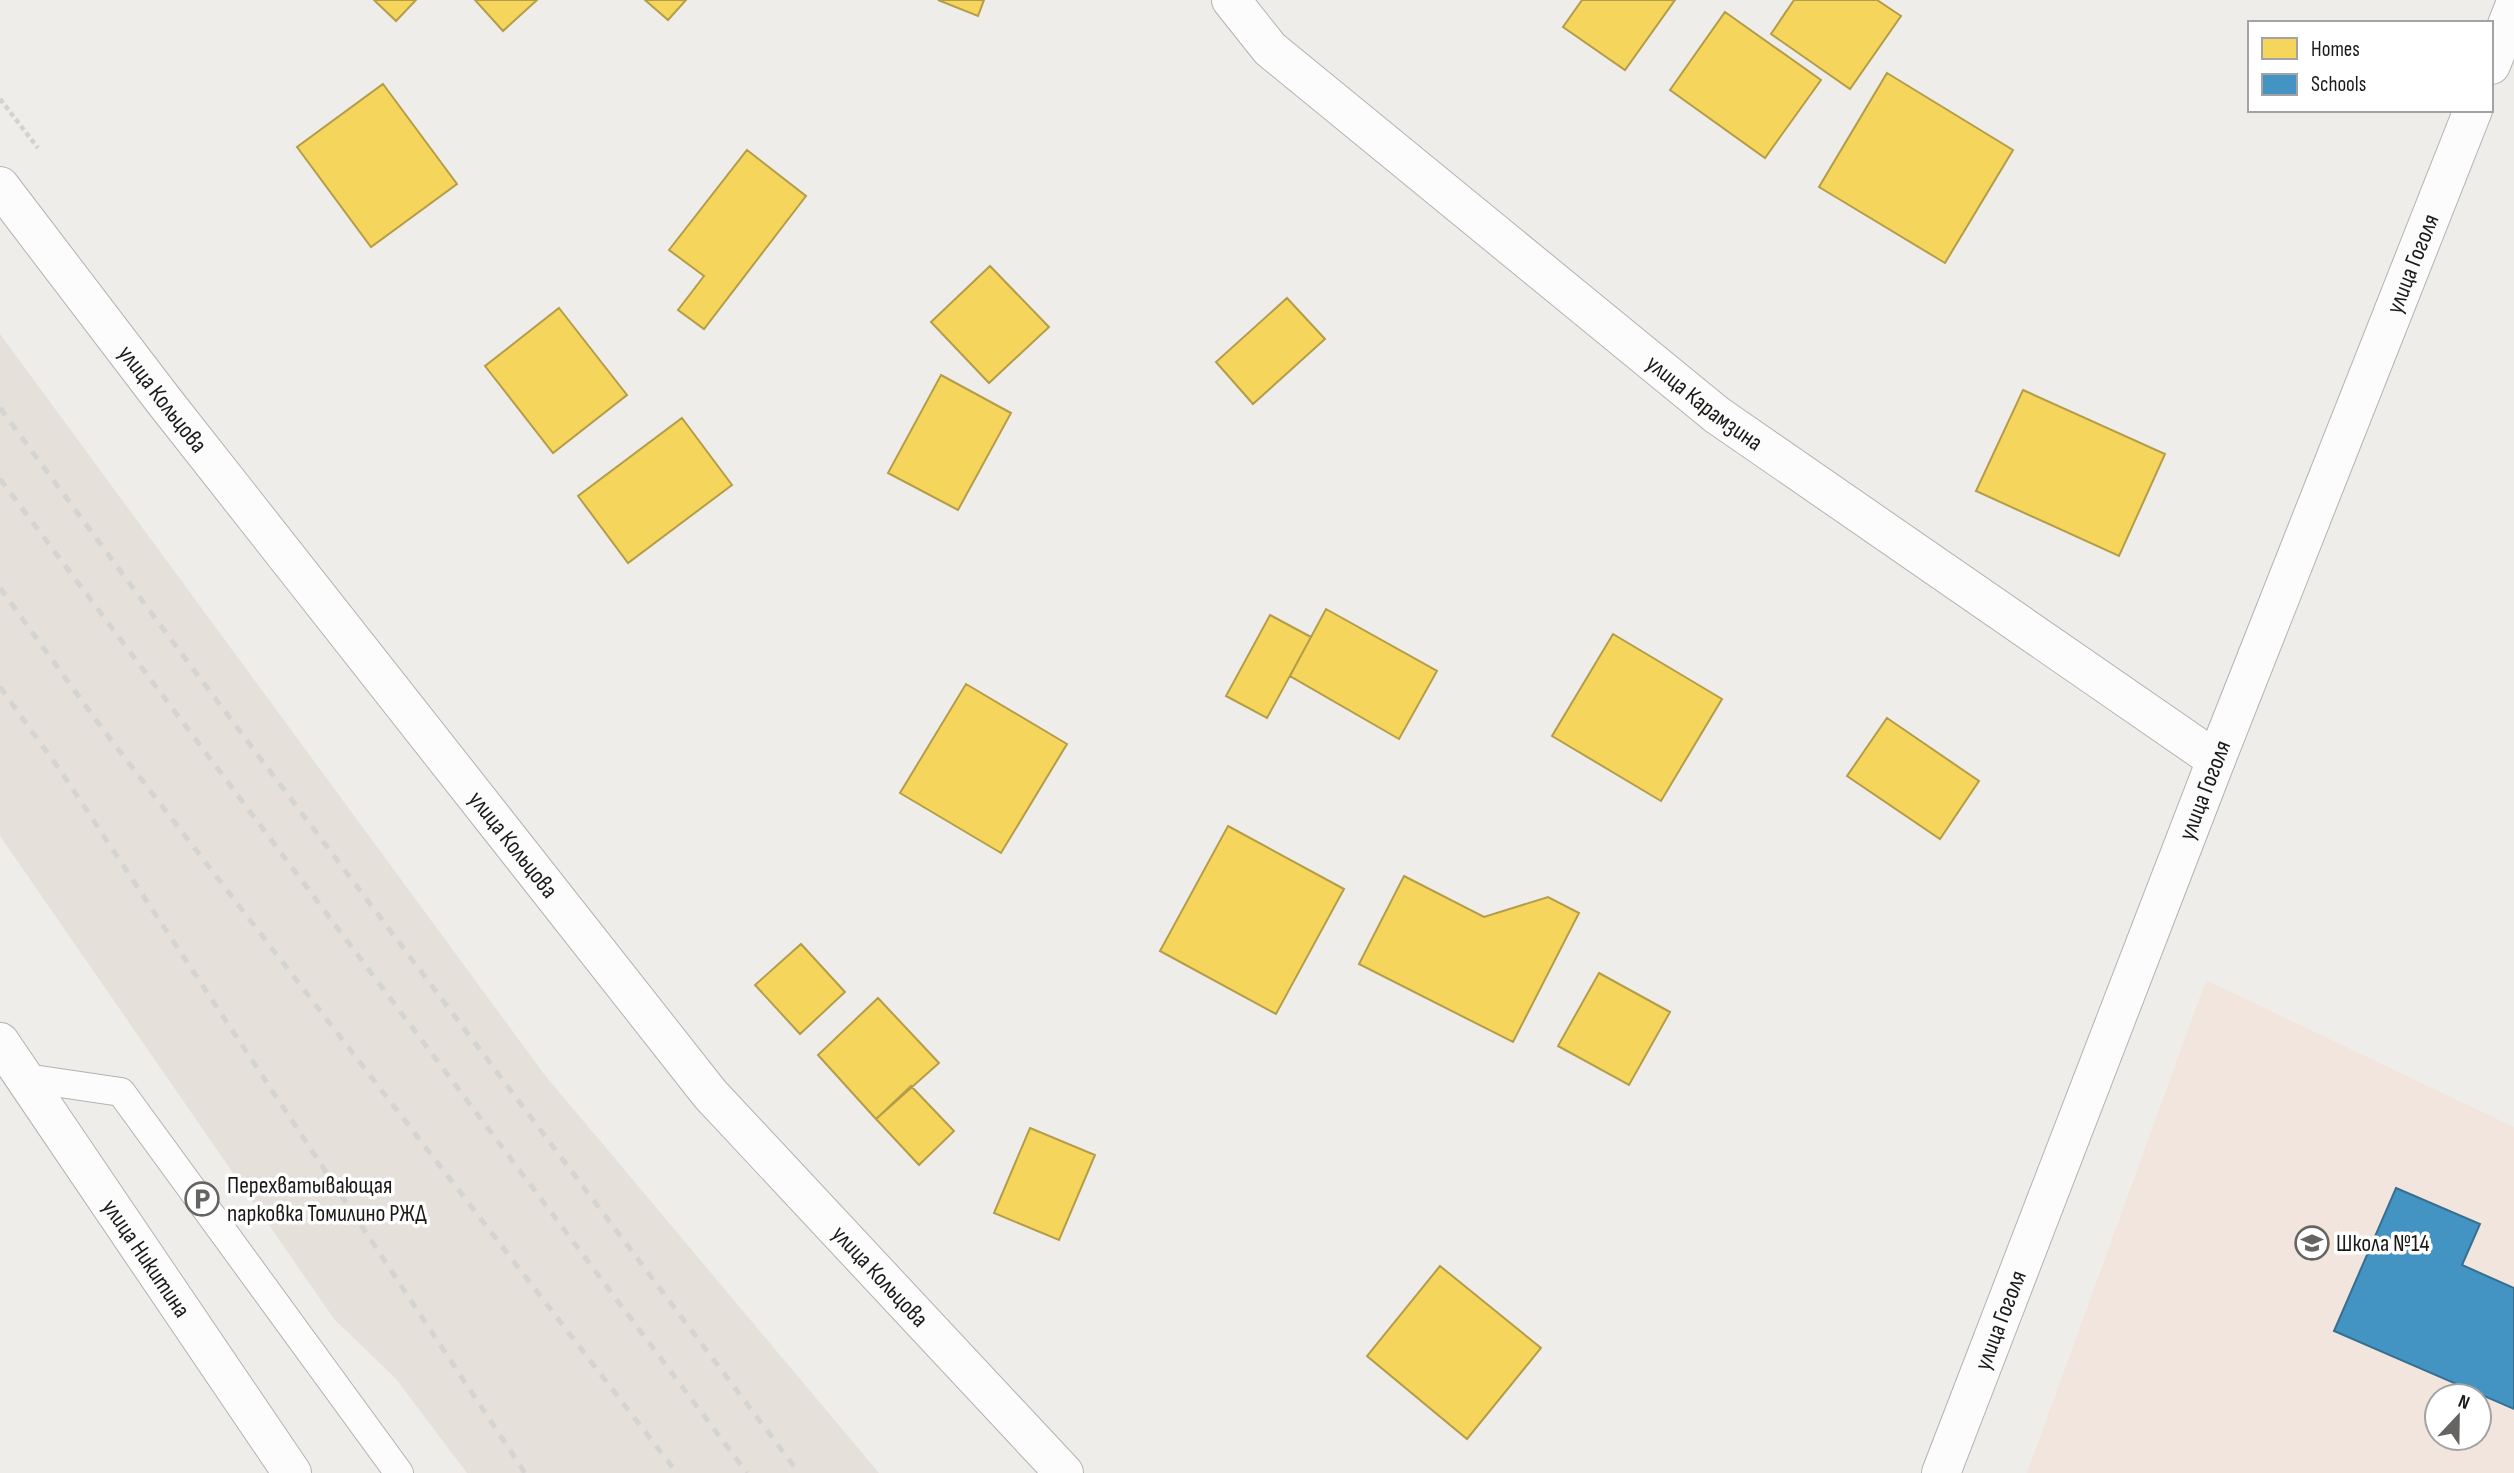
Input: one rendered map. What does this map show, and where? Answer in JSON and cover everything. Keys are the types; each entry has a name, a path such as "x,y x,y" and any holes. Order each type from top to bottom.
{"street":[{"name":"улица Карамзина","path":"1231,0 1270,49 1717,415 2216,760"},
{"path":"2493,60 2514,7"},
{"name":"улица Гоголя","path":"1941,1473 2216,760 2472,112"},
{"name":"улица Кольцова","path":"0,186 164,401 710,1094 1064,1473"},
{"name":"улица Никитина","path":"0,1042 13,1082 292,1473"}],"lane":[{"path":"13,1082 121,1092 399,1473"}],"shaded area":[{"path":"0,334 544,1074 879,1473 467,1473 396,1379 334,1319 0,836"},
{"name":"Школа №14","path":"2206,980 2514,1127 2514,1473 2027,1473"}],"building: Homes":[{"path":"374,0 416,0 396,21"},
{"path":"475,0 537,0 503,31"},
{"path":"645,0 686,0 668,20"},
{"path":"938,0 984,0 978,16"},
{"path":"1582,0 1675,0 1625,70 1563,27"},
{"path":"1794,0 1877,0 1901,16 1850,89 1771,34"},
{"path":"1725,12 1821,80 1765,158 1670,90"},
{"path":"1887,73 2013,150 1945,263 1819,187"},
{"path":"383,84 457,184 371,247 297,147"},
{"path":"747,150 806,196 704,329 678,310 704,276 669,250"},
{"path":"990,266 1049,327 989,383 931,322"},
{"path":"1287,298 1325,339 1253,404 1216,362"},
{"path":"559,308 627,395 553,453 485,366"},
{"path":"941,375 1011,413 958,510 888,473"},
{"path":"2023,390 2165,454 2119,556 1976,491"},
{"path":"682,418 732,485 628,563 578,496"},
{"path":"1326,609 1437,671 1399,739 1290,676"},
{"path":"1270,615 1311,637 1267,718 1226,696"},
{"path":"1613,634 1722,699 1661,801 1552,736"},
{"path":"966,684 1067,744 1001,853 900,793"},
{"path":"1887,718 1979,781 1940,839 1847,776"},
{"path":"1228,826 1344,889 1276,1014 1160,951"},
{"path":"1404,876 1484,917 1548,897 1579,913 1513,1042 1359,964"},
{"path":"801,944 845,992 800,1034 755,985"},
{"path":"1599,973 1670,1012 1629,1085 1558,1046"},
{"path":"878,998 939,1063 876,1119 818,1055"},
{"path":"911,1086 954,1131 919,1165 876,1119"},
{"path":"1030,1128 1095,1155 1059,1240 994,1213"},
{"path":"1440,1266 1541,1348 1467,1439 1367,1356"}],"building: Schools":[{"path":"2396,1188 2480,1224 2462,1265 2514,1288 2514,1409 2493,1400 2493,1382 2452,1382 2334,1331"}],"railway":[{"path":"0,408 181,653 799,1473"},
{"path":"0,479 747,1473"},
{"path":"0,588 101,727 677,1473"},
{"path":"0,687 64,776 525,1473"}],"place":[{"name":"Перехватывающая парковка Томилино РЖД","path":"202,1199"},
{"name":"Школа №14","path":"2312,1243"}]}
